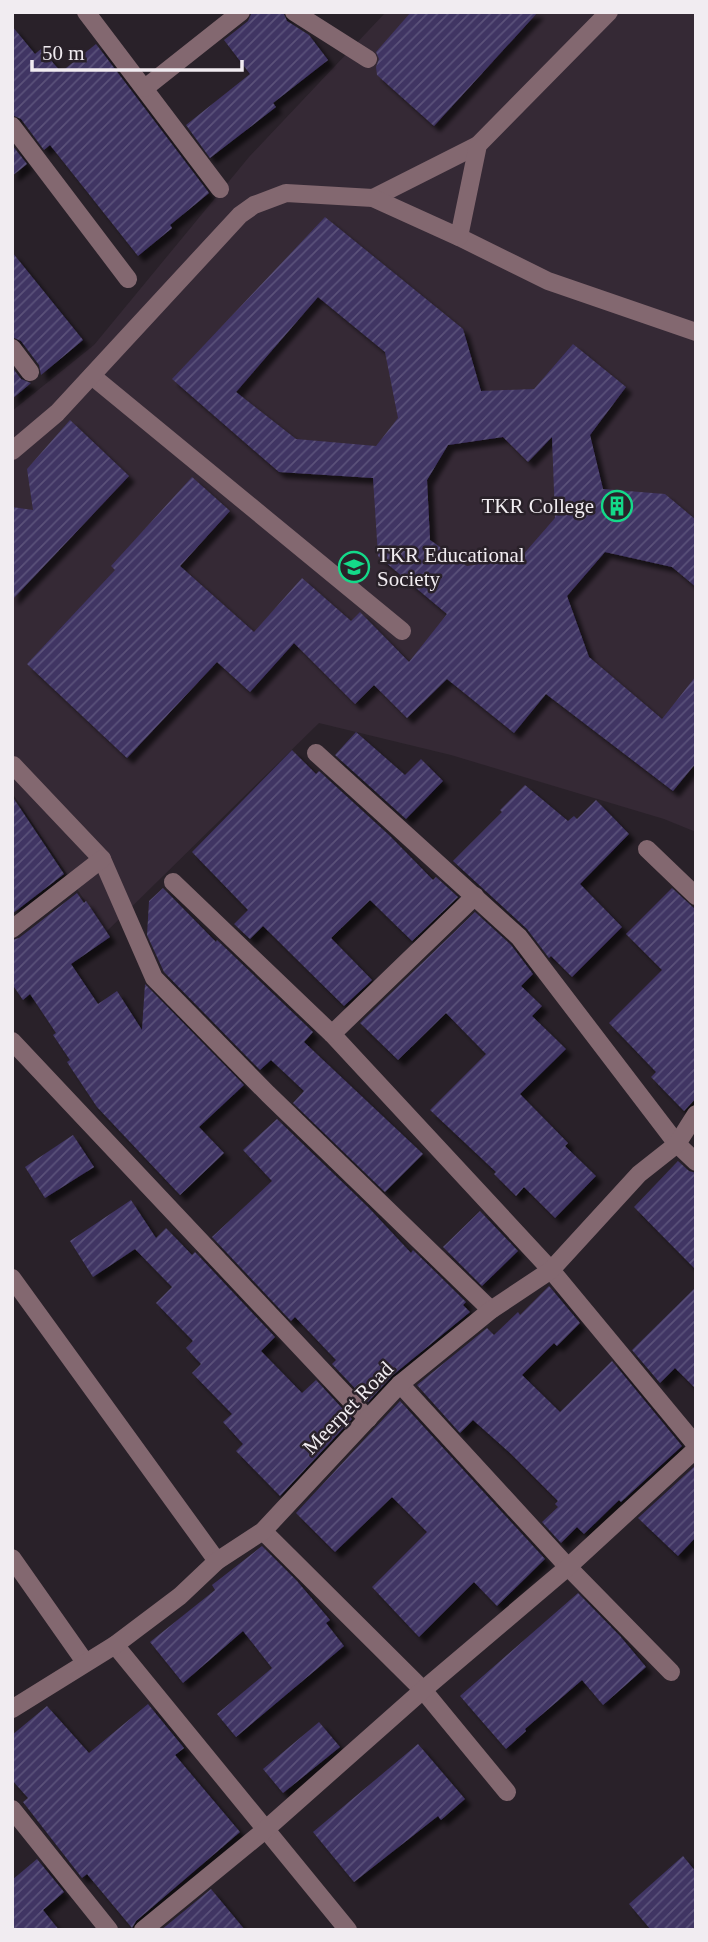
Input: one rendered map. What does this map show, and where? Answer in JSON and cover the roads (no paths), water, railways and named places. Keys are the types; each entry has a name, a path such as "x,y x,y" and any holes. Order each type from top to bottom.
{"street":[{"path":"86,12 220,190"},
{"path":"145,88 241,12"},
{"path":"294,12 368,59"},
{"path":"373,198 478,145 609,12"},
{"path":"12,126 128,279"},
{"path":"459,237 478,145"},
{"path":"12,452 57,413 240,215 254,205 286,192 373,198 548,281 696,332"},
{"path":"12,348 30,372"},
{"path":"92,376 402,631"},
{"path":"316,752 519,937 677,1144 696,1162"},
{"path":"13,765 102,859 154,978 268,1094 491,1310"},
{"path":"647,849 696,896"},
{"path":"12,929 102,859"},
{"path":"143,1930 265,1830 423,1690 568,1567 696,1447 551,1270 332,1034 173,881"},
{"path":"332,1034 475,897"},
{"path":"12,1041 368,1419"},
{"name":"Meerpet Road","path":"12,1709 115,1645 180,1596 217,1561 263,1531 400,1384 491,1310 551,1270 639,1174 677,1144 696,1114"},
{"path":"12,1278 217,1561"},
{"path":"400,1384 568,1567 671,1672"},
{"path":"263,1531 423,1690 507,1792"},
{"path":"12,1558 85,1662"},
{"path":"115,1645 348,1930"},
{"path":"12,1809 109,1930"}],"place":[{"name":"TKR College","path":"617,506"},
{"name":"TKR Educational Society","path":"354,567"}]}
